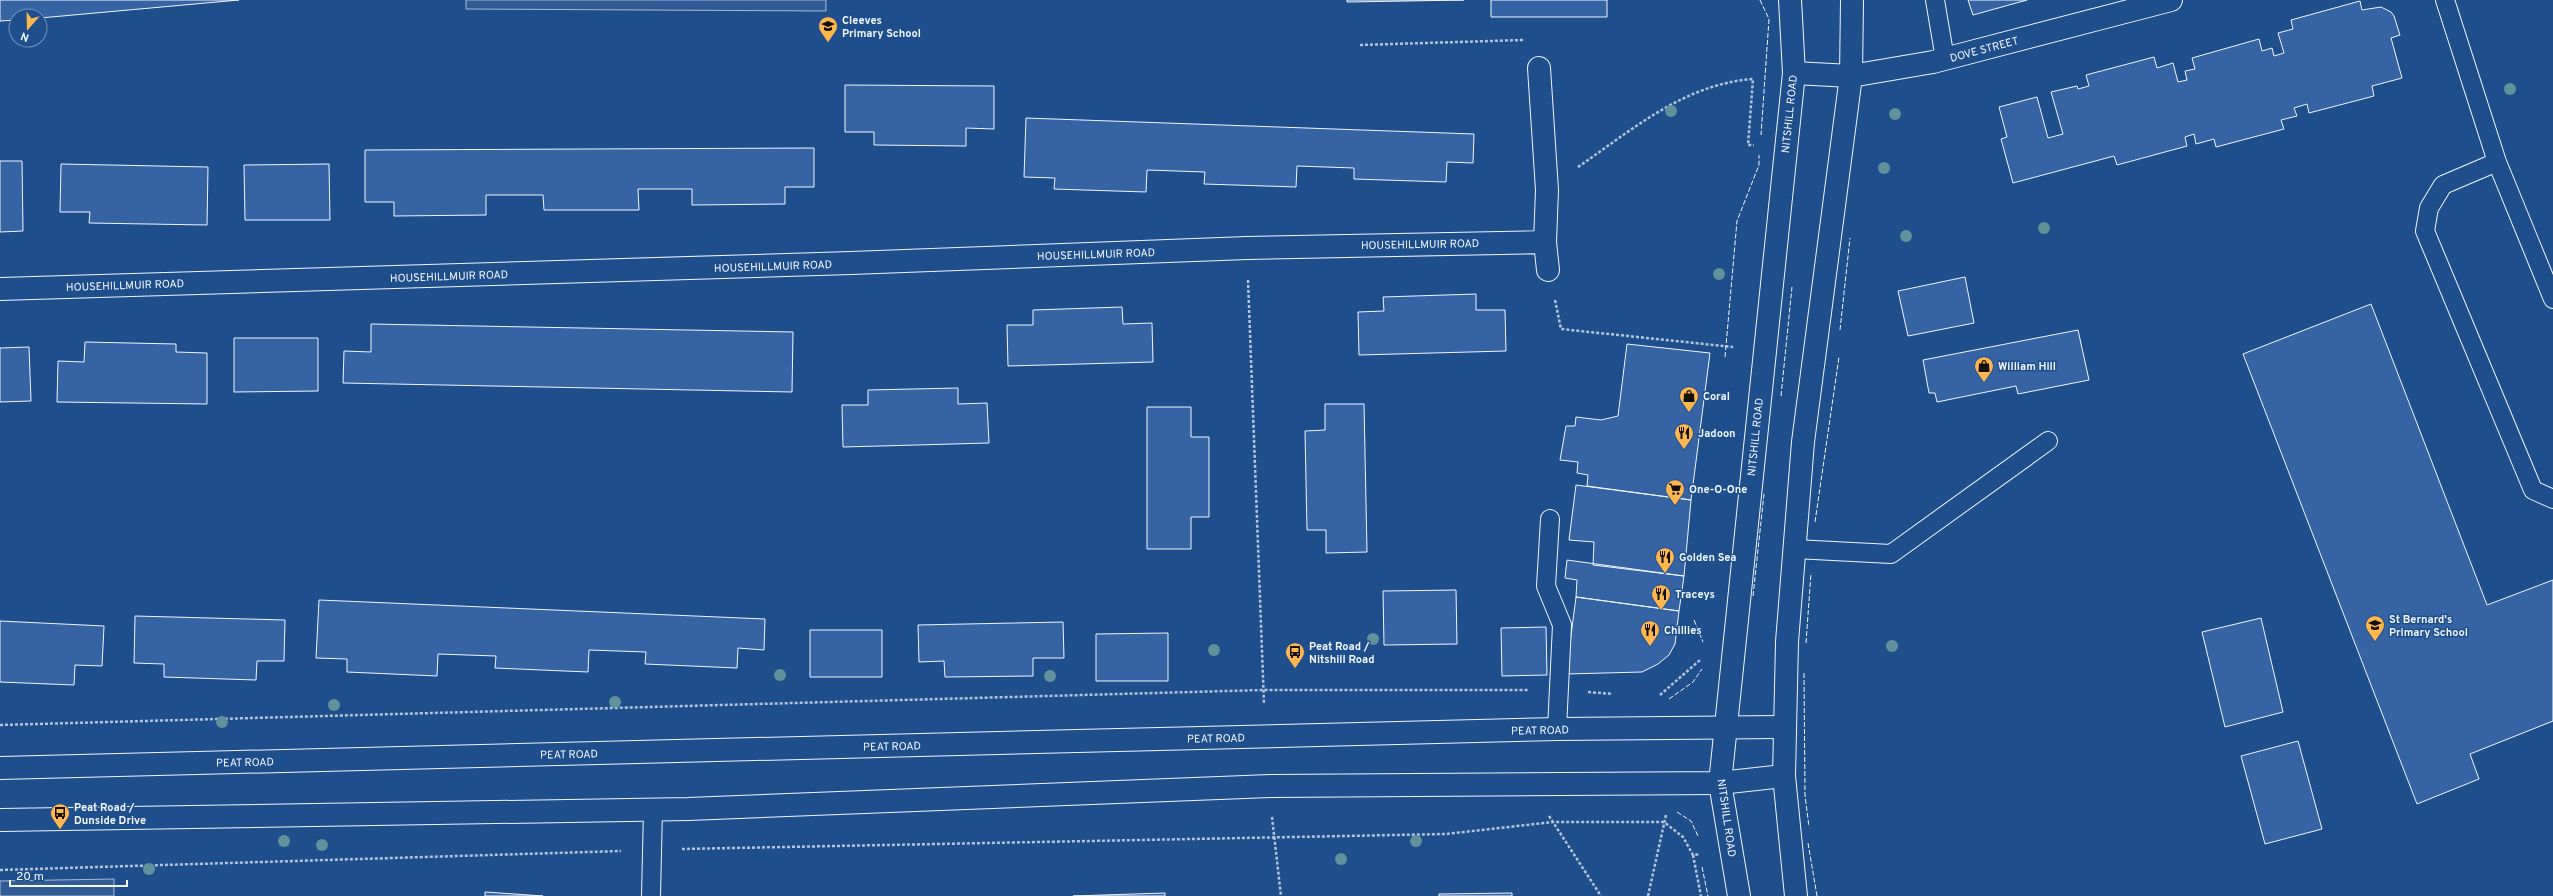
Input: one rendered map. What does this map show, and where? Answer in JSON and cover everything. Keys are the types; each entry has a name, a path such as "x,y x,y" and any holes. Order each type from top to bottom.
{"street":[{"name":"NITSHILL ROAD","path":"1739,896 1720,783 1724,728 1794,73 1790,0"},
{"path":"1796,896 1784,776 1787,642 1803,442 1851,76 1852,0"},
{"name":"DOVE STREET","path":"1794,73 1851,76 1946,59 2171,0"},
{"path":"1539,68 1547,190 1545,242 1548,270"},
{"name":"HOUSEHILLMUIR ROAD","path":"0,289 851,263 1247,248 1545,242"},
{"name":"PEAT ROAD","path":"0,768 1557,729 1785,727"},
{"path":"0,820 653,809 1270,786 1545,782 1720,783 1784,776"}],"lane":[{"path":"1935,0 1946,59"},
{"path":"2445,0 2497,162 2553,299"},
{"path":"2497,162 2443,185 2429,208 2425,231 2533,490 2553,499"},
{"path":"1795,549 1891,554 2048,441"},
{"path":"1550,519 1546,586 1562,625 1557,729"},
{"path":"652,896 653,809"}],"path":[{"path":"1360,45 1535,40 1539,68"},
{"path":"1547,190 1669,104 1728,81 1753,79"},
{"path":"1247,248 1263,690 1267,737"},
{"path":"1548,270 1561,329 1764,351"},
{"path":"0,725 1263,690 1559,690 1619,695"},
{"path":"1545,782 1548,813 1601,896"},
{"path":"1270,786 1281,896"},
{"path":"0,870 653,850 1446,834 1553,822 1664,822"},
{"path":"1693,855 1701,896"}],"shaded area":[{"path":"466,0 826,0 826,11 466,9"},
{"path":"114,879 114,896 0,896 0,881"}],"building":[{"path":"0,0 239,0 48,17 48,8 8,8 8,20 0,21"},
{"path":"1347,0 1464,0 1347,2"},
{"path":"1491,0 1607,0 1607,17 1491,17"},
{"path":"1968,0 2027,0 1973,15"},
{"path":"2360,1 2362,10 2381,7 2391,12 2394,16 2400,35 2391,38 2402,78 2372,86 2374,96 2309,113 2307,104 2294,108 2297,116 2281,120 2284,129 2216,147 2214,139 2196,144 2194,134 2185,137 2187,146 2117,165 2114,156 2013,183 2001,139 2007,137 1999,107 2037,97 2048,138 2063,134 2051,92 2077,86 2078,89 2089,86 2086,75 2154,57 2157,68 2173,63 2178,82 2187,80 2185,71 2195,69 2192,58 2259,39 2262,51 2272,48 2274,56 2284,53 2278,33 2293,29 2291,20"},
{"path":"845,85 994,86 994,129 966,128 966,146 874,145 874,132 845,132"},
{"path":"1026,118 1474,134 1473,163 1447,162 1446,182 1354,179 1354,168 1297,166 1296,187 1204,184 1205,172 1147,170 1146,192 1054,189 1055,178 1024,177"},
{"path":"814,148 814,187 785,187 785,204 692,205 692,189 638,189 639,210 544,210 543,195 486,195 486,215 394,216 394,202 365,202 365,150"},
{"path":"0,161 22,161 23,231 0,232"},
{"path":"61,164 208,167 207,225 89,223 90,212 60,212"},
{"path":"329,164 330,220 245,220 244,165"},
{"path":"1965,277 1974,323 1908,336 1898,291"},
{"path":"1476,294 1476,310 1505,310 1506,351 1359,355 1358,312 1384,311 1383,297"},
{"path":"2371,304 2487,605 2553,580 2553,721 2470,754 2479,779 2417,804 2243,354"},
{"path":"1122,307 1123,324 1152,323 1153,362 1008,366 1007,325 1033,325 1033,310"},
{"path":"371,324 793,332 792,392 343,383 344,351 371,352"},
{"path":"2078,330 2089,380 2018,394 2016,386 1937,402 1935,393 1929,393 1923,360"},
{"path":"234,338 318,338 318,391 234,392"},
{"path":"85,342 176,344 176,352 207,353 207,404 57,402 58,361 84,362"},
{"path":"1627,344 1710,353 1691,500 1587,486 1588,475 1577,473 1578,462 1560,460 1566,426 1575,426 1576,417 1601,420 1618,416"},
{"path":"29,347 31,401 0,402 0,348"},
{"path":"958,388 958,404 987,403 989,443 843,447 842,405 868,405 868,390"},
{"path":"1325,404 1364,404 1367,552 1326,553 1326,530 1307,530 1305,431 1325,430"},
{"path":"1147,407 1191,407 1191,437 1209,437 1209,517 1191,517 1191,549 1147,549"},
{"path":"1576,485 1691,500 1684,576 1593,565 1594,542 1569,540"},
{"path":"1567,560 1684,576 1679,611 1576,597 1577,580 1565,578"},
{"path":"1456,590 1457,644 1384,645 1383,591"},
{"path":"1576,597 1679,611 1675,644 1669,655 1658,664 1642,672 1566,674"},
{"path":"319,600 765,619 764,650 738,648 737,668 645,664 646,652 589,650 588,672 495,668 496,656 438,654 437,676 347,672 347,659 316,658"},
{"path":"135,616 285,620 284,661 257,661 256,680 164,677 164,664 134,663"},
{"path":"2261,618 2283,712 2225,727 2202,632"},
{"path":"0,621 104,626 102,666 75,665 74,685 0,682"},
{"path":"1063,622 1064,658 1033,658 1033,676 945,677 944,661 919,662 918,625"},
{"path":"1546,627 1547,675 1502,676 1501,628"},
{"path":"810,630 882,630 882,677 810,677"},
{"path":"1168,633 1168,681 1096,681 1096,634"},
{"path":"2298,741 2322,829 2265,844 2241,756"},
{"path":"485,892 543,896 485,896"},
{"path":"1165,893 1165,896 1073,896"},
{"path":"1512,893 1512,896 1439,896 1439,894"}],"fence":[{"path":"1760,0 1769,19 1761,135"},
{"path":"1725,357 1737,221 1759,165 1759,155"},
{"path":"1840,330 1850,238"},
{"path":"1781,396 1792,287"},
{"path":"1815,522 1839,357"},
{"path":"1753,596 1764,494"},
{"path":"1806,643 1811,573"},
{"path":"1694,620 1703,642"},
{"path":"1669,699 1693,682 1702,669"},
{"path":"1804,673 1805,795 1809,827"},
{"path":"1677,812 1691,821 1698,836"},
{"path":"1808,843 1817,896"},
{"path":"1702,867 1708,896"}],"place":[{"name":"Cleeves Primary School","path":"828,43"},
{"name":"William Hill","path":"1984,383"},
{"name":"Coral","path":"1689,413"},
{"name":"Jadoon","path":"1684,450"},
{"name":"One-O-One","path":"1675,506"},
{"name":"Golden Sea","path":"1665,574"},
{"name":"Traceys","path":"1661,611"},
{"name":"St Bernard's Primary School","path":"2375,642"},
{"name":"Chillies","path":"1650,647"},
{"name":"Peat Road / Nitshill Road","path":"1295,669"},
{"name":"Peat Road / Dunside Drive","path":"60,830"}]}
